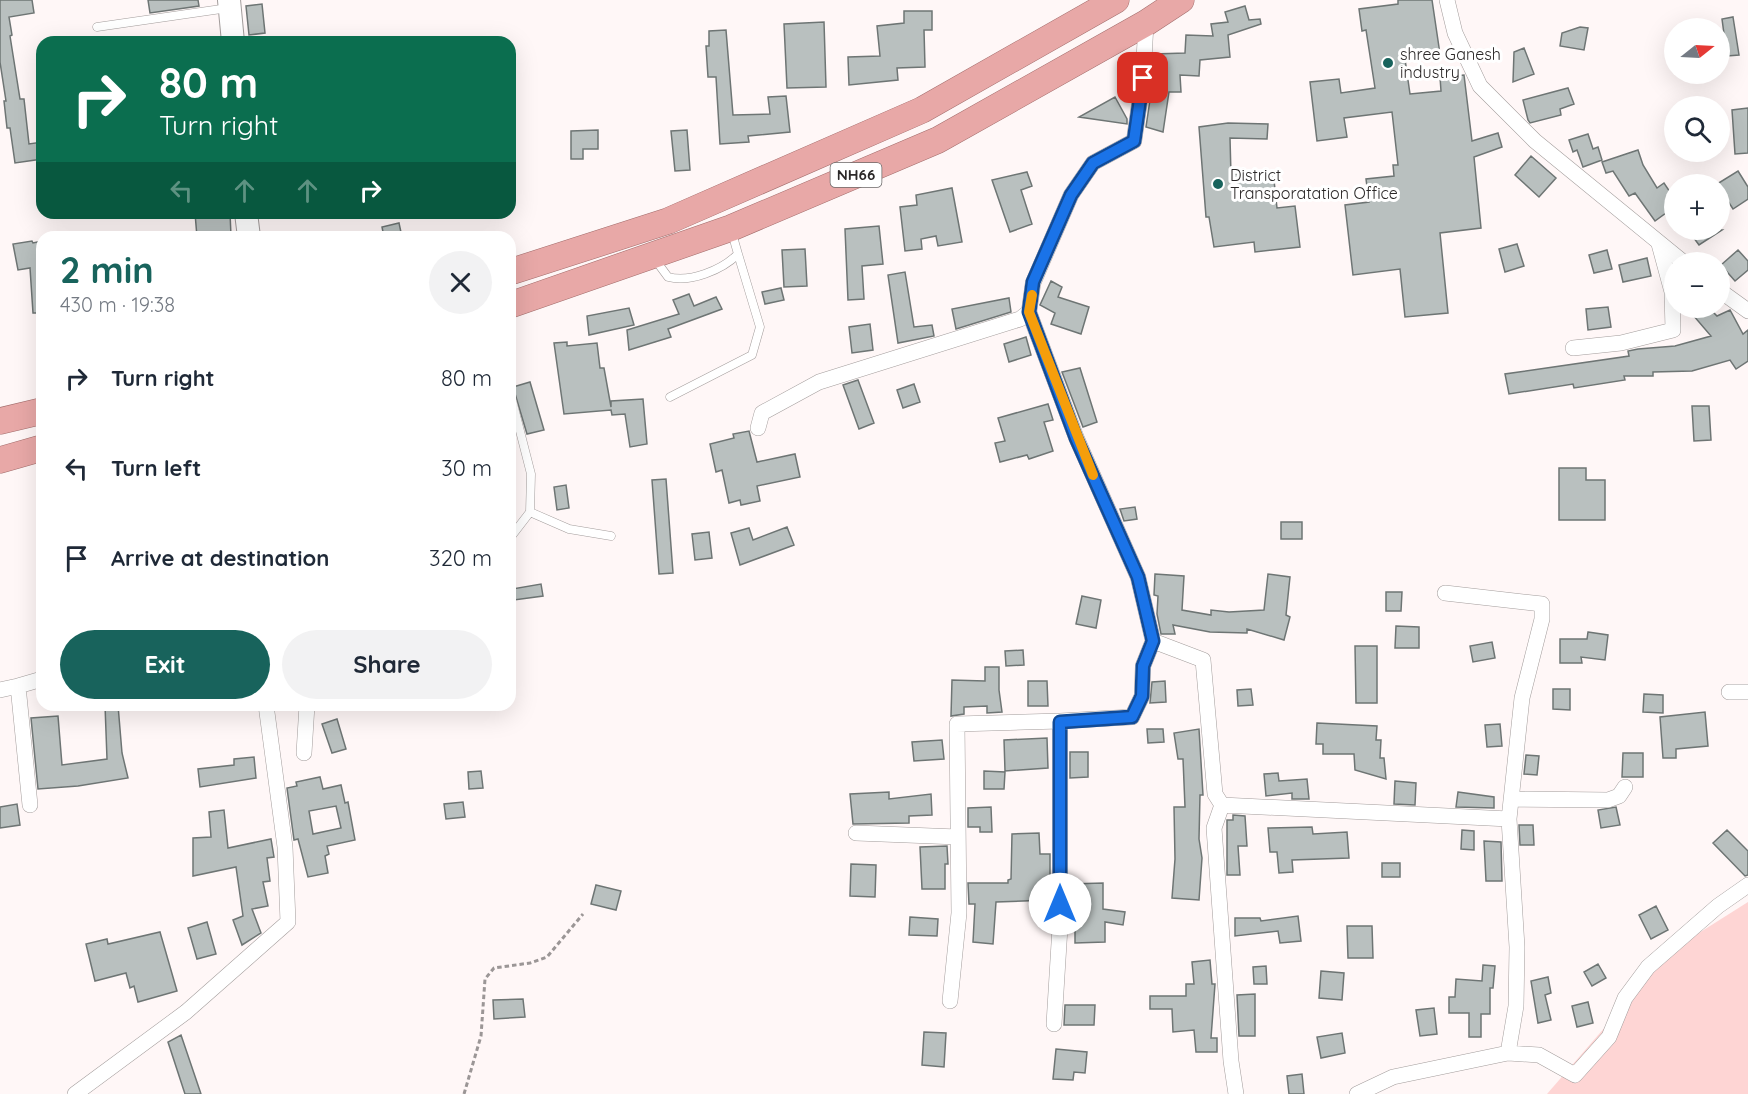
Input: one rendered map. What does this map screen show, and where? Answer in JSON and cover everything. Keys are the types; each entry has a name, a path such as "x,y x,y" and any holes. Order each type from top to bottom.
{"highway":[{"name":"NH66","path":"516,270 668,221 922,110 1116,0"},
{"name":"NH66","path":"516,303 731,228 939,140 1146,23 1181,0"},
{"path":"0,421 36,412"},
{"path":"0,460 36,450"}],"main road":[{"path":"230,4 233,36"}],"street":[{"path":"1447,0 1455,33 1480,86 1535,141 1670,252"},
{"path":"950,1001 959,913 957,724 1060,722 1132,717 1142,696 1143,666 1153,641 1138,577 1076,438 1029,312 1033,282 1071,195 1093,163 1134,141 1143,78 1146,23"},
{"path":"1573,348 1621,343 1673,330 1672,292 1659,244"},
{"path":"1730,298 1748,311"},
{"path":"758,428 762,413 819,382 1020,319 1029,312"},
{"path":"1445,593 1542,604 1542,619 1522,698 1509,819 1517,947 1516,1005 1508,1053"},
{"path":"1153,641 1203,660 1215,794 1222,805"},
{"path":"0,690 36,681"},
{"path":"18,686 30,805"},
{"path":"1729,692 1748,692"},
{"path":"75,1094 186,1012 288,922 285,848 267,711"},
{"path":"304,753 307,711"},
{"path":"1054,1024 1060,927 1060,722"},
{"path":"1512,799 1608,800 1619,796 1625,787"},
{"path":"1222,805 1509,819"},
{"path":"1222,805 1214,828 1231,1061 1236,1094"},
{"path":"856,833 958,837"},
{"path":"1357,1094 1393,1077 1508,1053 1539,1055 1575,1075 1609,1037 1625,998 1648,967 1718,906 1748,885"}],"lane":[{"path":"97,27 230,4"},
{"path":"670,397 752,355 760,327 731,228"},
{"path":"652,256 668,277 680,280 729,263 738,254"},
{"path":"516,415 531,474 530,512 516,530"},
{"path":"530,512 569,529 610,536"}],"path":[{"path":"464,1094 481,1036 485,979 494,968 530,963 547,957 582,914"}],"shaded area":[{"path":"1748,902 1748,1094 1547,1094 1672,950"}],"building":[{"path":"0,0 32,0 34,13 9,17 20,99 24,99 29,144 36,143 36,160 15,163 10,128 7,128 4,101 6,101 0,62"},
{"path":"148,0 198,0 199,6 150,13"},
{"path":"1398,0 1432,0 1440,54 1405,59 1410,94 1441,91 1440,77 1464,75 1472,141 1498,133 1502,147 1474,157 1481,228 1440,233 1448,313 1405,317 1400,269 1353,275 1345,205 1369,202 1366,179 1394,176 1393,165 1398,165 1392,112 1344,118 1347,137 1317,141 1310,82 1339,79 1341,93 1375,88 1366,30 1362,31 1359,9 1398,4"},
{"path":"262,4 265,33 249,35 246,6"},
{"path":"1245,6 1249,20 1260,19 1261,24 1228,35 1230,57 1200,60 1199,76 1180,75 1181,92 1169,92 1163,132 1146,127 1150,100 1156,101 1154,54 1185,53 1186,35 1213,36 1211,24 1228,22 1225,12"},
{"path":"904,11 932,11 932,30 924,30 925,67 897,68 898,80 849,85 848,57 880,56 877,26 904,23"},
{"path":"1733,17 1739,55 1730,56 1730,18 1728,18"},
{"path":"824,22 826,87 787,88 784,24"},
{"path":"1580,27 1588,28 1584,50 1560,46 1562,33"},
{"path":"726,30 733,115 770,114 768,97 786,96 790,132 748,136 749,142 720,144 716,77 708,77 706,46 709,46 709,31"},
{"path":"1524,48 1534,74 1513,82 1514,52"},
{"path":"1568,88 1574,104 1560,109 1561,115 1530,123 1523,100"},
{"path":"1115,97 1127,119 1127,124 1079,117"},
{"path":"1748,108 1748,153 1735,154 1732,110"},
{"path":"1228,123 1268,124 1267,139 1230,138 1231,175 1273,171 1277,208 1295,206 1300,247 1255,252 1254,242 1214,247 1209,217 1206,217 1199,127"},
{"path":"598,130 598,149 583,149 583,159 571,159 571,131"},
{"path":"687,130 690,170 675,171 671,131"},
{"path":"1588,134 1593,149 1598,147 1602,160 1583,167 1577,150 1573,152 1569,140"},
{"path":"1638,150 1643,165 1657,188 1664,183 1664,214 1655,221 1635,193 1629,196 1613,171 1606,173 1602,162"},
{"path":"1531,156 1556,178 1539,197 1515,175"},
{"path":"1738,171 1748,187 1748,199 1733,209 1730,204 1730,176"},
{"path":"1027,172 1032,186 1021,190 1032,224 1010,232 992,180"},
{"path":"952,188 962,242 938,246 936,236 921,239 922,249 905,251 900,207 917,205 916,195"},
{"path":"196,219 230,219 231,231 196,231"},
{"path":"399,223 401,231 383,231 382,227"},
{"path":"879,226 883,264 862,266 864,299 848,300 845,229"},
{"path":"1695,240 1707,240 1699,245"},
{"path":"36,242 36,313 33,313 30,268 18,270 13,244"},
{"path":"1517,244 1524,266 1505,272 1499,249"},
{"path":"805,249 807,286 784,287 782,250"},
{"path":"1607,250 1612,269 1594,273 1589,255"},
{"path":"1738,250 1748,261 1748,270 1735,281 1730,275 1730,257"},
{"path":"1647,258 1651,276 1623,282 1619,265"},
{"path":"905,272 914,327 932,325 934,336 898,343 888,275"},
{"path":"1051,281 1062,287 1058,297 1089,307 1081,334 1051,324 1055,313 1040,305"},
{"path":"781,288 784,300 765,304 762,292"},
{"path":"689,294 694,306 716,297 722,309 668,329 671,337 629,350 627,330 679,314 673,300"},
{"path":"1009,298 1011,312 956,329 952,309"},
{"path":"1608,307 1611,327 1588,330 1586,309"},
{"path":"629,308 634,325 589,335 587,316"},
{"path":"1730,310 1743,334 1748,330 1748,361 1736,369 1730,360 1692,371 1653,372 1653,376 1624,376 1625,380 1574,388 1573,384 1509,394 1505,374 1629,356 1628,351 1675,346 1711,336 1696,318 1730,318"},
{"path":"870,324 873,350 852,353 849,327"},
{"path":"1026,337 1031,355 1009,362 1004,344"},
{"path":"567,342 567,346 597,343 600,368 604,368 611,407 611,401 643,399 647,444 630,447 625,414 612,415 611,410 564,414 554,343"},
{"path":"1080,368 1097,422 1083,427 1062,372"},
{"path":"858,380 874,423 859,429 843,385"},
{"path":"530,382 544,430 527,434 516,397 516,386"},
{"path":"914,384 920,402 903,408 897,390"},
{"path":"1048,404 1053,420 1044,422 1053,451 1029,459 1027,455 1000,462 995,443 1005,441 998,418"},
{"path":"1692,406 1709,406 1711,440 1694,441"},
{"path":"749,431 757,462 795,454 800,477 757,486 760,501 741,505 740,500 729,503 722,470 716,472 710,444 734,438 733,434"},
{"path":"1559,468 1586,468 1586,480 1605,480 1605,520 1559,520"},
{"path":"666,479 673,573 659,574 652,480"},
{"path":"566,485 569,508 557,510 554,487"},
{"path":"1135,507 1137,519 1124,521 1120,509"},
{"path":"1281,522 1302,522 1302,539 1281,539"},
{"path":"787,527 794,545 740,565 731,533 749,528 753,540"},
{"path":"709,532 712,558 695,560 692,534"},
{"path":"1155,574 1184,576 1182,610 1211,615 1211,610 1229,612 1264,610 1268,574 1290,577 1286,615 1290,617 1284,640 1247,629 1247,633 1210,632 1173,625 1175,634 1161,634 1157,614 1158,596 1154,595"},
{"path":"541,584 543,596 516,600 516,588"},
{"path":"1386,592 1402,592 1401,611 1386,611"},
{"path":"1082,596 1101,600 1096,628 1076,624"},
{"path":"1396,626 1419,627 1419,648 1395,648"},
{"path":"1588,632 1608,635 1605,660 1581,657 1582,663 1560,663 1560,639 1587,639"},
{"path":"1492,642 1495,658 1473,662 1470,646"},
{"path":"1355,646 1377,646 1377,703 1356,703"},
{"path":"1023,650 1024,665 1006,666 1005,651"},
{"path":"985,667 999,667 1002,712 987,713 987,706 964,707 964,714 951,716 952,680 985,681"},
{"path":"1028,681 1047,681 1048,706 1028,706"},
{"path":"1165,681 1166,702 1150,703 1152,682"},
{"path":"1251,689 1253,705 1238,706 1237,690"},
{"path":"1553,689 1570,689 1570,710 1553,709"},
{"path":"1644,694 1663,695 1663,713 1643,712"},
{"path":"105,711 118,711 122,753 128,778 78,786 38,789 31,718 58,716 62,765 107,759"},
{"path":"1705,712 1708,746 1676,749 1676,758 1663,758 1660,717"},
{"path":"337,719 346,749 332,753 322,724"},
{"path":"1317,723 1377,726 1376,740 1381,740 1380,758 1384,758 1386,779 1355,770 1354,754 1323,754 1323,744 1316,744"},
{"path":"1500,724 1502,746 1487,747 1485,725"},
{"path":"1147,729 1163,729 1164,742 1148,743"},
{"path":"1199,729 1203,795 1200,795 1199,839 1202,858 1199,900 1172,898 1175,859 1174,807 1185,807 1183,759 1178,759 1174,733"},
{"path":"1047,738 1048,768 1005,771 1004,740"},
{"path":"942,740 944,759 914,761 912,742"},
{"path":"1070,752 1088,752 1088,777 1070,778"},
{"path":"1623,753 1643,753 1643,777 1622,777"},
{"path":"1526,755 1539,756 1537,775 1524,774"},
{"path":"254,757 256,778 200,787 198,769 234,765 234,759"},
{"path":"481,771 483,788 469,789 468,772"},
{"path":"984,771 1005,772 1004,789 984,789"},
{"path":"1278,773 1279,781 1307,779 1309,799 1292,799 1292,793 1266,796 1264,774"},
{"path":"320,777 323,789 341,785 345,803 348,802 355,840 327,846 329,854 325,856 328,873 308,877 298,839 294,840 287,788 297,786 296,782","holes":["336,806 341,828 313,834 309,811"]},
{"path":"1395,781 1416,783 1415,805 1394,804"},
{"path":"889,792 889,799 931,794 932,815 909,816 909,823 853,824 850,794"},
{"path":"1458,792 1494,797 1494,808 1456,807"},
{"path":"463,802 465,817 446,819 444,804"},
{"path":"17,804 20,825 0,828 0,807"},
{"path":"991,807 992,832 980,832 980,827 968,827 968,808"},
{"path":"1616,807 1620,825 1601,828 1598,810"},
{"path":"224,810 228,848 271,839 274,857 267,858 270,881 263,882 268,906 252,909 261,933 242,945 233,920 243,916 236,867 193,876 193,838 211,837 209,812"},
{"path":"1233,815 1245,816 1247,846 1238,846 1240,875 1227,875 1227,820 1233,820"},
{"path":"1519,825 1533,825 1534,845 1520,845"},
{"path":"1312,827 1313,834 1347,832 1349,858 1292,860 1293,872 1279,873 1277,852 1270,852 1268,828"},
{"path":"1462,830 1474,831 1474,850 1461,849"},
{"path":"1727,830 1748,851 1748,875 1745,876 1713,843"},
{"path":"1039,833 1040,854 1050,854 1050,900 996,902 993,944 973,942 975,904 969,904 968,883 1008,883 1011,879 1012,834"},
{"path":"1484,841 1501,842 1502,881 1486,881"},
{"path":"947,846 948,864 945,864 945,889 922,889 920,847"},
{"path":"1382,863 1400,863 1400,877 1382,877"},
{"path":"851,864 876,865 875,897 850,896"},
{"path":"1103,883 1103,909 1125,912 1123,925 1105,922 1105,942 1075,943 1075,926 1070,926 1070,884"},
{"path":"596,885 621,891 616,910 591,904"},
{"path":"1656,906 1668,930 1651,939 1639,915"},
{"path":"1298,916 1301,941 1280,943 1278,931 1235,936 1235,918 1260,918 1261,921"},
{"path":"910,917 938,919 937,936 909,935"},
{"path":"207,922 216,954 197,959 188,928"},
{"path":"1347,926 1372,926 1373,958 1348,958"},
{"path":"160,932 177,991 138,1002 134,986 130,988 126,973 95,981 86,944 107,939 108,944"},
{"path":"1210,960 1212,984 1215,984 1211,1038 1217,1038 1217,1052 1196,1052 1194,1030 1173,1032 1172,1009 1150,1009 1150,996 1186,996 1186,984 1194,984 1192,962"},
{"path":"1598,964 1606,978 1592,986 1584,972"},
{"path":"1483,965 1495,966 1493,988 1490,988 1490,1014 1481,1014 1481,1037 1469,1037 1469,1013 1449,1013 1449,997 1455,997 1456,979 1482,981"},
{"path":"1266,966 1267,984 1254,984 1253,967"},
{"path":"1321,971 1344,973 1342,1000 1319,998"},
{"path":"1548,977 1551,993 1545,995 1551,1020 1538,1023 1531,981"},
{"path":"1255,994 1255,1036 1239,1036 1237,995"},
{"path":"523,999 525,1017 494,1019 493,1000"},
{"path":"1588,1002 1593,1023 1577,1027 1572,1006"},
{"path":"1065,1005 1095,1005 1094,1025 1064,1025"},
{"path":"1434,1008 1437,1034 1420,1036 1416,1010"},
{"path":"924,1032 946,1033 944,1067 922,1065"},
{"path":"1342,1033 1345,1053 1321,1058 1317,1037"},
{"path":"181,1035 201,1094 185,1094 168,1042"},
{"path":"1056,1049 1087,1052 1085,1073 1074,1072 1073,1080 1053,1079"},
{"path":"1302,1074 1304,1094 1289,1094 1287,1076"}],"slow traffic":[{"path":"1032,295 1029,312 1076,438 1093,475"}],"place":[{"name":"shree Ganesh industry","path":"1388,63"},
{"name":"District Transporatation Office","path":"1218,184"}],"route":[{"path":"1060,904 1060,722 1132,717 1142,696 1143,666 1153,641 1138,577 1076,438 1029,312 1033,282 1071,195 1093,163 1134,141 1143,78"}]}
